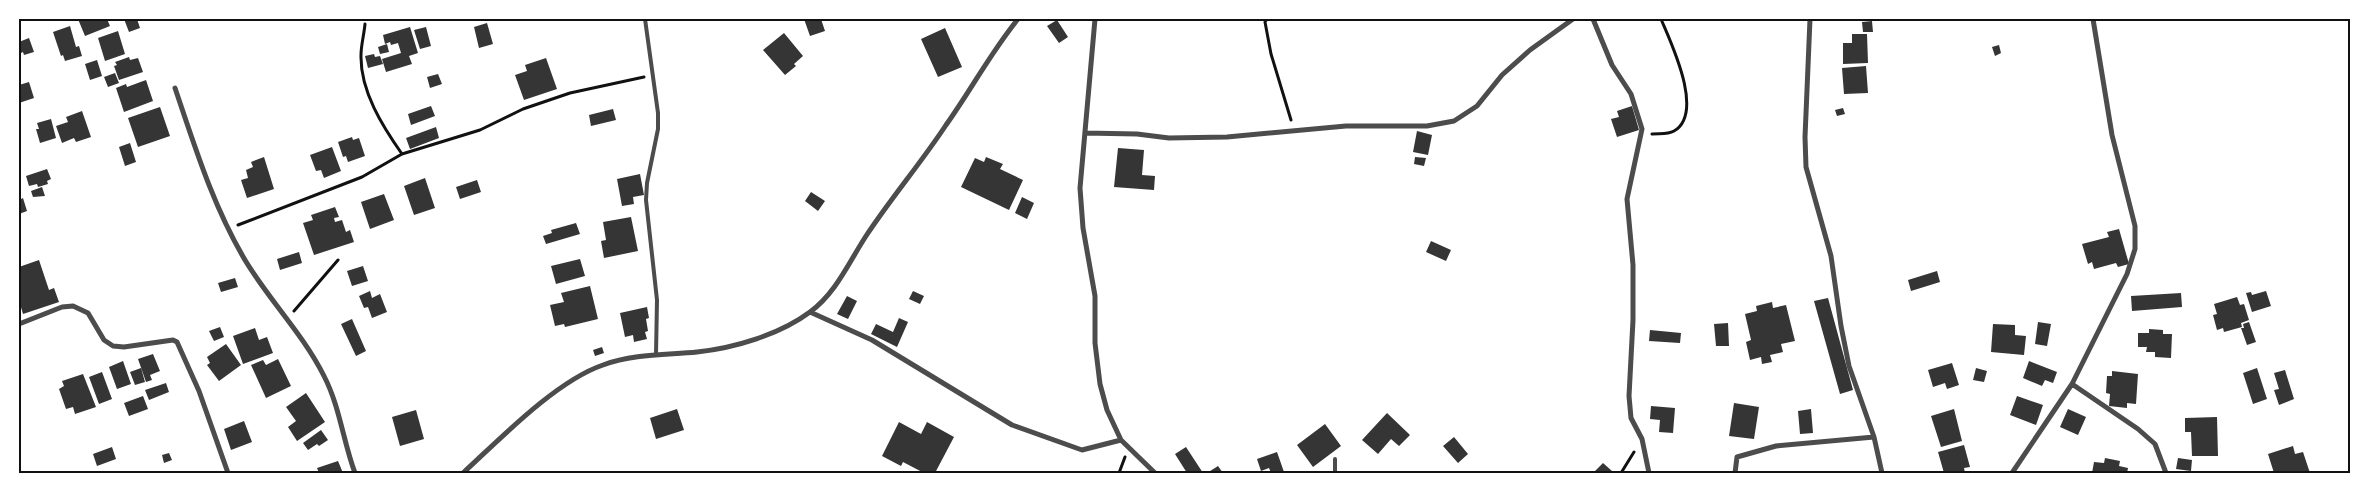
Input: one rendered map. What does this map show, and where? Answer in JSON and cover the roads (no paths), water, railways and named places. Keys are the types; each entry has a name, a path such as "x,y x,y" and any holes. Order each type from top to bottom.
{"street":[{"path":"463,473 568,382 603,365 656,354 697,352 742,342 786,326 810,312 822,302 844,273 866,237 946,125 1000,41 1018,19"},
{"path":"1094,19 1080,188 1083,228 1095,296 1095,343 1102,392 1107,410 1121,440 1155,473"},
{"path":"1085,133 1137,134 1169,138 1217,137 1346,126 1427,126 1454,121 1477,106 1502,75 1530,50 1573,19"},
{"path":"1593,19 1612,65 1631,94 1642,130 1627,200 1633,265 1633,320 1629,396 1631,418 1642,439 1649,473"},
{"path":"1810,19 1805,137 1806,167 1831,256 1842,334 1849,366 1874,437 1882,473"},
{"path":"2012,473 2072,384 2127,274 2137,239 2136,226 2112,135 2093,19"},
{"path":"175,88 205,178 228,229 261,285 286,318 324,376 335,402 346,451 355,473"},
{"path":"19,324 62,307 73,306 80,307 88,313 104,340 113,346 124,347 173,340 177,342 199,391 228,473"},
{"path":"810,312 872,340 1012,425 1082,450 1121,440"},
{"path":"2072,384 2138,429 2155,444 2166,473"},
{"path":"1734,473 1737,457 1760,449 1874,437"}],"lane":[{"path":"645,19 658,113 658,128 647,183 646,200 656,300 656,354"},
{"path":"1335,458 1335,473"}]}
